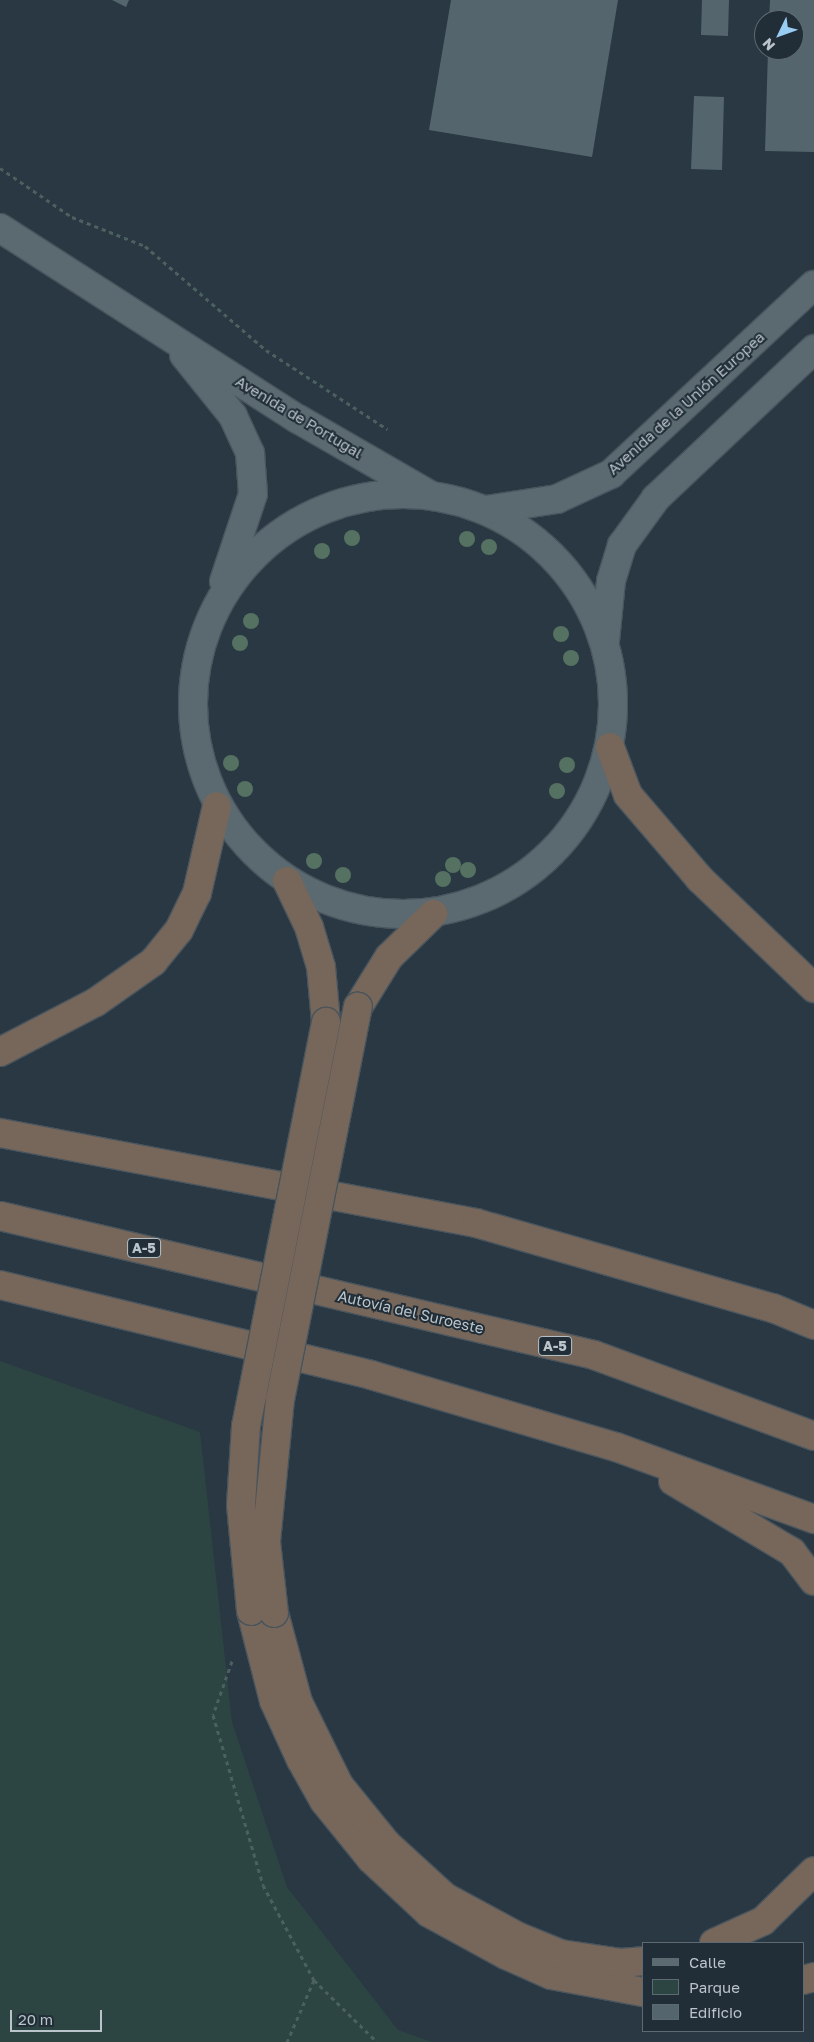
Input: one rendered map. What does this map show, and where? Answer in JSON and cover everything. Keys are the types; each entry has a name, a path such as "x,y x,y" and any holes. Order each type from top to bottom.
{"highway":[{"path":"610,747 628,795 700,878 814,988"},
{"path":"0,1052 96,1002 153,962 179,930 196,893 218,806"},
{"path":"287,881 309,927 321,967 326,1022 246,1426 240,1505 262,1612 274,1701 301,1760 324,1801 371,1859 429,1913 506,1955 551,1975 642,1992"},
{"path":"433,914 389,957 358,1007 280,1400 266,1542 262,1612 298,1702 339,1785 387,1844 445,1897 519,1936 561,1954 621,1963 642,1961"},
{"path":"0,1133 476,1223 773,1308 814,1325"},
{"name":"Autovía del Suroeste","path":"0,1216 594,1355 814,1436"},
{"path":"0,1284 371,1375 616,1447 814,1519"},
{"path":"616,1447 792,1552 814,1581"},
{"path":"716,1942 763,1921 814,1871"}],"main road":[{"name":"Avenida de Portugal","path":"0,228 298,419 430,495"},
{"name":"Avenida de la Unión Europea","path":"486,510 557,499 611,474 814,285"},
{"name":"Avenida de Portugal","path":"170,337 233,416 250,453 254,494 197,655 192,706 199,758 218,806 248,848 287,881 357,911 433,914 495,895 549,859 588,807 610,747 614,694 605,642"},
{"path":"605,642 611,580 622,545 656,498 814,348"},
{"path":"215,606 253,554 305,517 365,496 430,495 486,510 538,542 579,587 605,642"}],"path":[{"path":"0,168 72,217 145,246 266,350 387,429"},
{"path":"235,1654 213,1715 264,1884 314,1980 377,2042"},
{"path":"287,2042 314,1980"}],"green space":[{"path":"0,1361 200,1432 232,1722 287,1887 398,2030 432,2042 0,2042"}],"building":[{"path":"112,0 129,0 126,7"},
{"path":"451,0 618,0 592,157 429,130"},
{"path":"702,0 729,0 728,36 701,35"},
{"path":"770,0 814,0 814,152 765,151 768,60 804,60 804,10 770,10"},
{"path":"694,96 724,97 722,170 691,169"}]}
